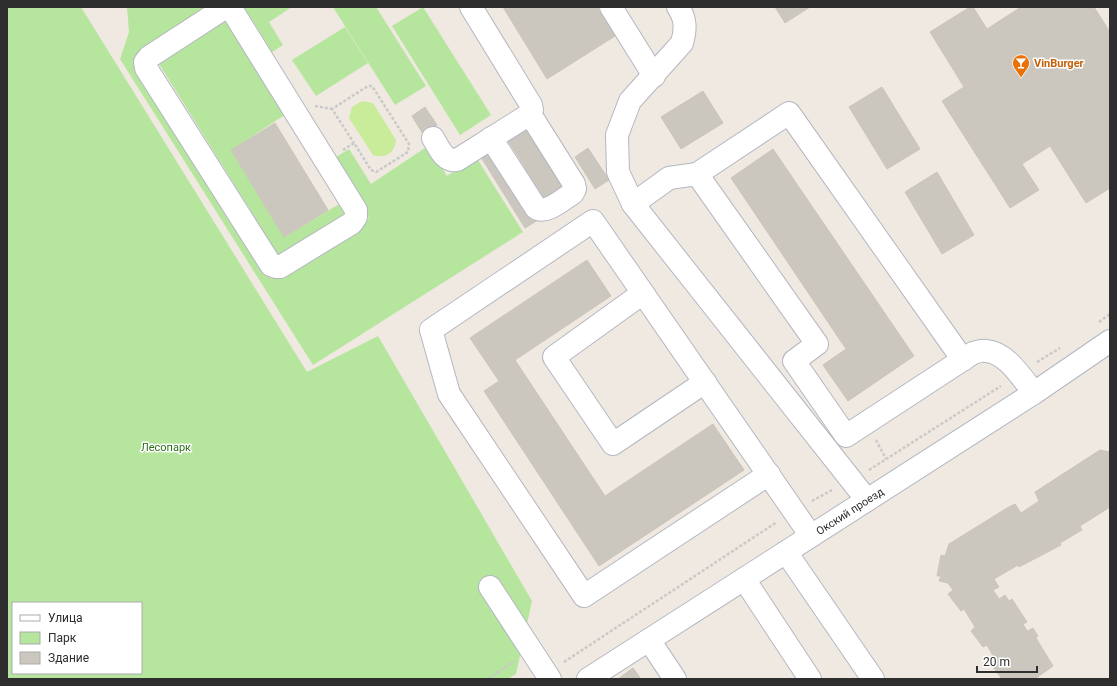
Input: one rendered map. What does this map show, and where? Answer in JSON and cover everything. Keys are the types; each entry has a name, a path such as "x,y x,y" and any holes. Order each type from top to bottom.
{"street":[{"path":"226,7 149,56 145,62 146,68 271,265 276,268 352,223 356,218 356,210 230,7"},
{"path":"433,138 445,158 450,161 457,160 530,114 532,110 531,105 471,7"},
{"path":"611,7 654,76"},
{"path":"678,7 685,18 685,32 682,42 630,102 617,134 618,172 633,204 867,500"},
{"path":"633,204 669,178 697,174 788,113 963,360"},
{"path":"491,138 536,208 540,211 545,210 573,193 575,189 574,184 530,114"},
{"path":"697,174 817,344 794,360 846,436 973,353 985,350 999,355 1019,374 1034,393"},
{"path":"768,474 584,596 449,394 431,330 593,221 811,536"},
{"path":"643,293 554,357 613,444 704,382"},
{"name":"Окский проезд","path":"588,679 1034,393 1110,341"},
{"path":"786,552 873,679"},
{"path":"744,580 810,679"},
{"path":"490,587 548,676"},
{"path":"649,640 675,679"}],"path":[{"path":"368,86 372,86 410,144 410,148 408,152 376,172 373,172 354,143 332,109 368,86"},
{"path":"325,161 354,143"},
{"path":"1097,323 1110,314"},
{"path":"863,474 1065,344"},
{"path":"548,676 794,511 834,489"},
{"path":"488,679 531,650"}],"green space":[{"name":"Лесопарк","path":"7,7 81,7 307,372 378,336 532,601 516,674 508,679 7,679"},
{"path":"127,7 211,7 134,58 271,279 369,218 333,159 349,149 371,184 428,146 447,176 476,157 523,232 313,365 120,59 129,32"},
{"path":"244,7 292,7 269,22 283,45 272,52"},
{"path":"333,7 376,7 426,86 395,105"},
{"path":"423,7 491,115 460,135 392,26"},
{"path":"225,16 286,114 231,150 284,237 341,203 347,213 279,256 156,59"},
{"path":"345,27 368,63 316,96 292,60"},
{"path":"362,101 373,103 396,140 394,148 389,154 382,156 373,155 349,118 352,107"}],"building":[{"path":"503,7 597,7 615,36 547,79"},
{"path":"775,7 810,7 785,23"},
{"path":"970,7 973,7 987,29 1021,7 1094,7 1110,32 1110,188 1086,203 1050,146 1022,164 1039,190 1010,208 942,101 964,87 930,32"},
{"path":"882,87 920,149 887,169 849,107"},
{"path":"703,91 723,123 681,149 661,117"},
{"path":"425,107 437,125 423,134 412,116"},
{"path":"275,123 328,210 284,237 231,150"},
{"path":"531,124 570,186 546,201 507,139"},
{"path":"492,146 538,220 525,228 479,154"},
{"path":"588,148 609,180 595,189 575,157"},
{"path":"773,149 914,356 848,401 823,365 846,349 731,178"},
{"path":"937,172 974,235 942,254 905,192"},
{"path":"587,260 611,296 515,360 605,496 713,424 744,470 599,566 484,391 499,381 470,338"},
{"path":"1100,450 1110,452 1110,507 1080,526 1082,530 1060,543 1061,545 1019,567 1018,565 994,579 999,587 993,590 999,599 1005,595 1009,601 1012,599 1027,622 1023,624 1027,631 1033,628 1038,636 1033,640 1036,638 1053,666 1035,679 1002,679 993,667 997,663 987,645 983,647 971,631 975,627 964,609 961,611 948,594 953,590 948,583 939,581 941,576 937,576 941,555 945,556 949,544 1007,508 1015,504 1021,513 1039,501 1035,492"},
{"path":"633,668 641,679 618,679"}],"place":[{"name":"VinBurger","path":"1021,78"}]}
